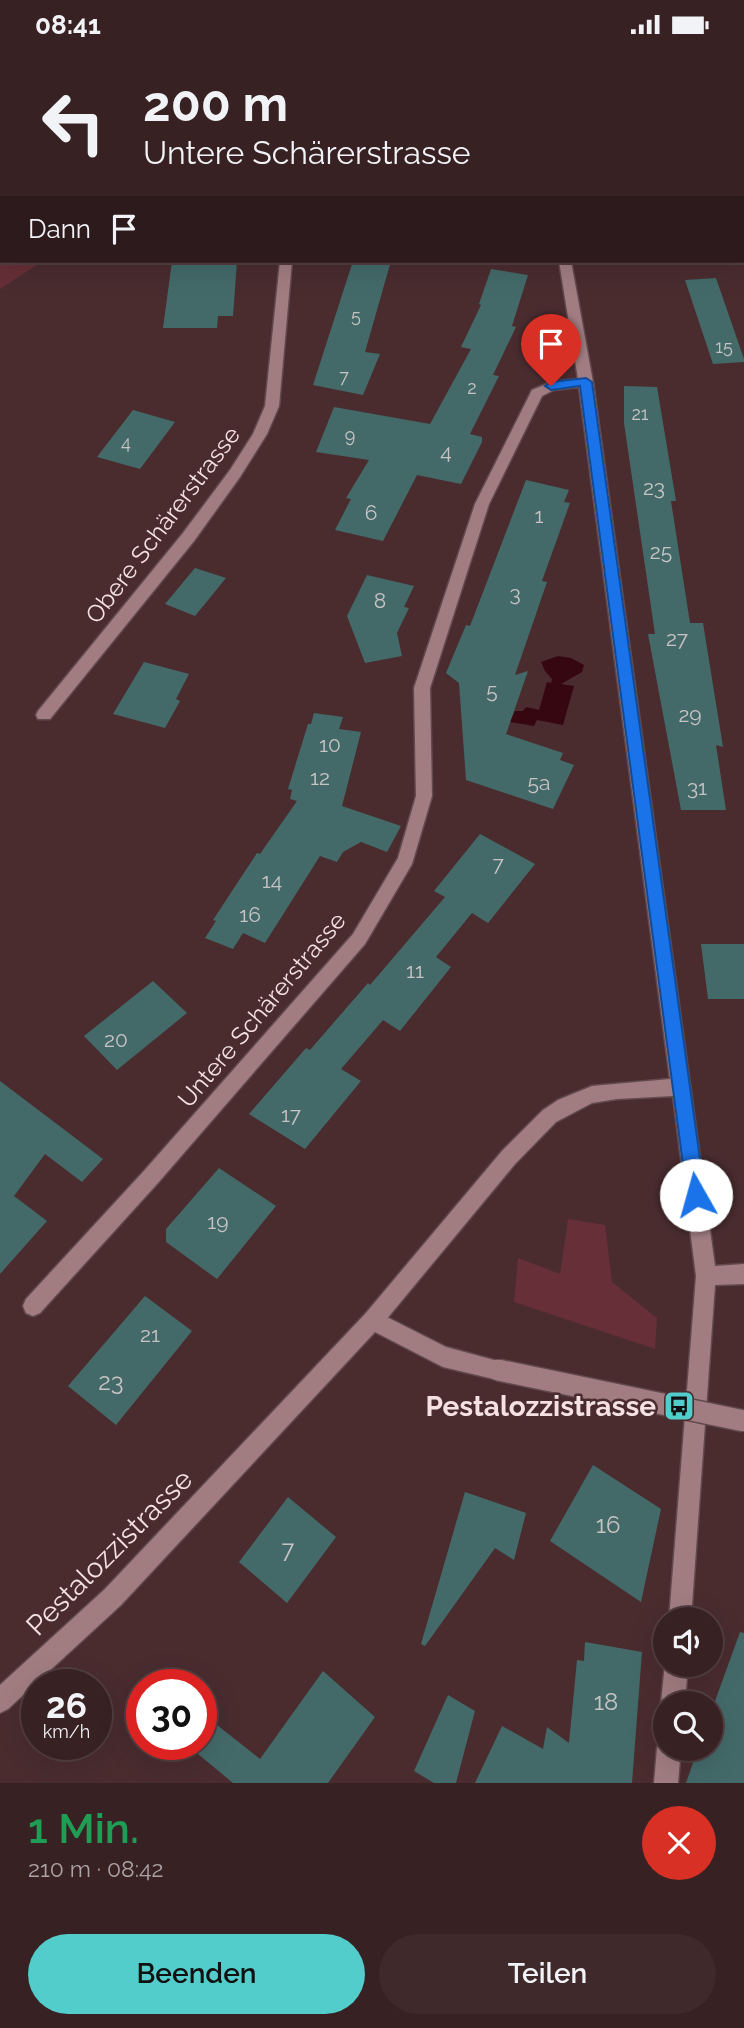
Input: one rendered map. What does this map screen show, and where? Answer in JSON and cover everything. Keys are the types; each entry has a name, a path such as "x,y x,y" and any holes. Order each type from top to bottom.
{"street":[{"name":"Obere Schärerstrasse","path":"44,715 152,588 227,485 267,422 272,406 286,263"},
{"path":"565,263 586,382 706,1276 681,1607"},
{"name":"Untere Schärerstrasse","path":"33,1306 359,939 407,859 424,796 422,688 482,504 537,393 551,386 586,382"},
{"name":"Pestalozzistrasse","path":"0,1701 113,1597 373,1320 541,1123 558,1109 581,1097 601,1092 681,1087"},
{"path":"706,1276 744,1274"},
{"path":"373,1320 443,1357 744,1421"},
{"path":"666,1783 668,1761"}],"shaded area":[{"path":"0,263 40,263 0,289"},
{"path":"558,656 571,658 584,665 582,672 561,684 574,686 563,725 537,720 534,726 510,722 515,711 523,711 526,707 539,710 547,682 551,683 552,679 541,662"},
{"path":"568,1219 605,1225 612,1282 657,1318 655,1349 514,1302 518,1258 560,1274"}],"building":[{"path":"172,263 237,263 233,316 218,316 217,328 163,328"},
{"path":"352,263 390,263 365,352 380,354 363,395 313,385"},
{"path":"491,269 528,275 512,326 516,327 493,375 499,376 470,434 482,437 482,442 461,484 417,475 383,541 335,530 351,499 346,498 369,460 316,452 334,407 430,424 471,349 461,347 481,305 479,304"},
{"path":"716,278 744,362 713,364 685,280"},
{"path":"624,386 657,387 676,501 671,501 690,623 703,623 723,747 716,745 726,810 681,810 648,634 655,634 624,423"},
{"path":"133,410 175,422 140,469 97,457"},
{"path":"526,480 569,490 564,502 570,503 542,581 547,582 515,675 528,671 506,734 563,753 560,760 574,765 553,809 466,780 459,683 446,673 466,625 470,626"},
{"path":"195,568 226,578 195,616 165,604"},
{"path":"367,575 414,586 404,607 409,608 397,633 402,656 365,663 347,616"},
{"path":"144,662 189,674 176,699 180,701 165,728 113,714"},
{"path":"314,713 343,717 339,729 361,732 342,806 401,826 387,852 361,842 343,852 337,862 320,856 265,943 243,933 233,949 205,938 216,921 213,920 257,853 260,854 297,801 290,799 292,790 288,789 308,724 311,724"},
{"path":"480,834 535,864 488,923 472,913 436,957 451,967 400,1031 383,1020 341,1069 361,1081 305,1149 249,1114 306,1048 310,1050 368,983 370,985 445,897 434,891"},
{"path":"701,944 744,944 744,999 708,999"},
{"path":"153,981 187,1013 117,1070 84,1036"},
{"path":"0,1081 103,1159 82,1182 45,1154 14,1196 47,1221 0,1274"},
{"path":"219,1168 276,1206 217,1279 166,1242 166,1229"},
{"path":"145,1296 192,1331 116,1425 68,1386"},
{"path":"593,1465 661,1509 641,1602 550,1541"},
{"path":"465,1492 526,1513 514,1560 495,1548 425,1646 421,1644"},
{"path":"288,1497 336,1537 287,1603 239,1562"},
{"path":"740,1632 744,1633 744,1783 686,1783 694,1761 723,1761 723,1691 719,1691"},
{"path":"585,1642 642,1652 632,1783 475,1783 502,1726 543,1749 547,1727 569,1743 577,1660 584,1661"},
{"path":"323,1671 375,1717 328,1783 233,1783 205,1760 217,1760 217,1725 260,1759"},
{"path":"448,1695 475,1711 456,1783 434,1783 414,1771"}],"place":[{"name":"Pestalozzistrasse","path":"679,1406"}],"route":[{"path":"551,386 586,382 696,1195"}]}
